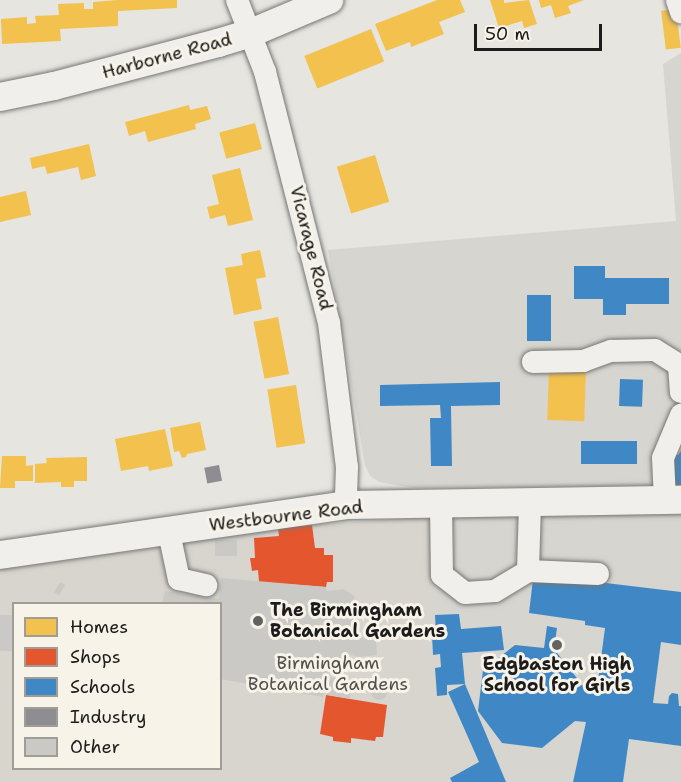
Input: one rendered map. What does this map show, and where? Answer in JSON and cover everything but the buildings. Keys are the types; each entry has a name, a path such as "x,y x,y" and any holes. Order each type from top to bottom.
{"main road":[{"name":"Harborne Road","path":"0,97 54,86 251,33 329,0"},
{"name":"Westbourne Road","path":"0,555 346,505 530,504 673,500"}],"street":[{"name":"Vicarage Road","path":"237,0 265,72 286,147 329,323 347,467 346,505"},
{"path":"677,0 681,12"},
{"path":"533,362 583,361 611,351 655,351 680,364 681,392"},
{"path":"673,500 663,458 681,415"},
{"path":"441,504 442,575 465,593 495,591 528,571 598,574"},
{"path":"528,571 530,504"},
{"path":"171,530 171,542 179,579 206,585"}],"shaded area":[{"path":"681,53 681,485 413,488 379,482 370,476 365,465 328,250 676,221 663,64"},
{"name":"Edgbaston High School for Girls","path":"681,512 681,782 452,782 479,762 450,695 437,696 432,636 435,615 432,516"}],"green space":[{"name":"Birmingham Botanical Gardens","path":"432,516 436,635 432,636 433,654 440,654 438,696 450,695 479,762 452,782 0,782 0,564 278,528"}],"place":[{"name":"The Birmingham Botanical Gardens","path":"258,621"},
{"name":"Edgbaston High School for Girls","path":"557,645"}]}
